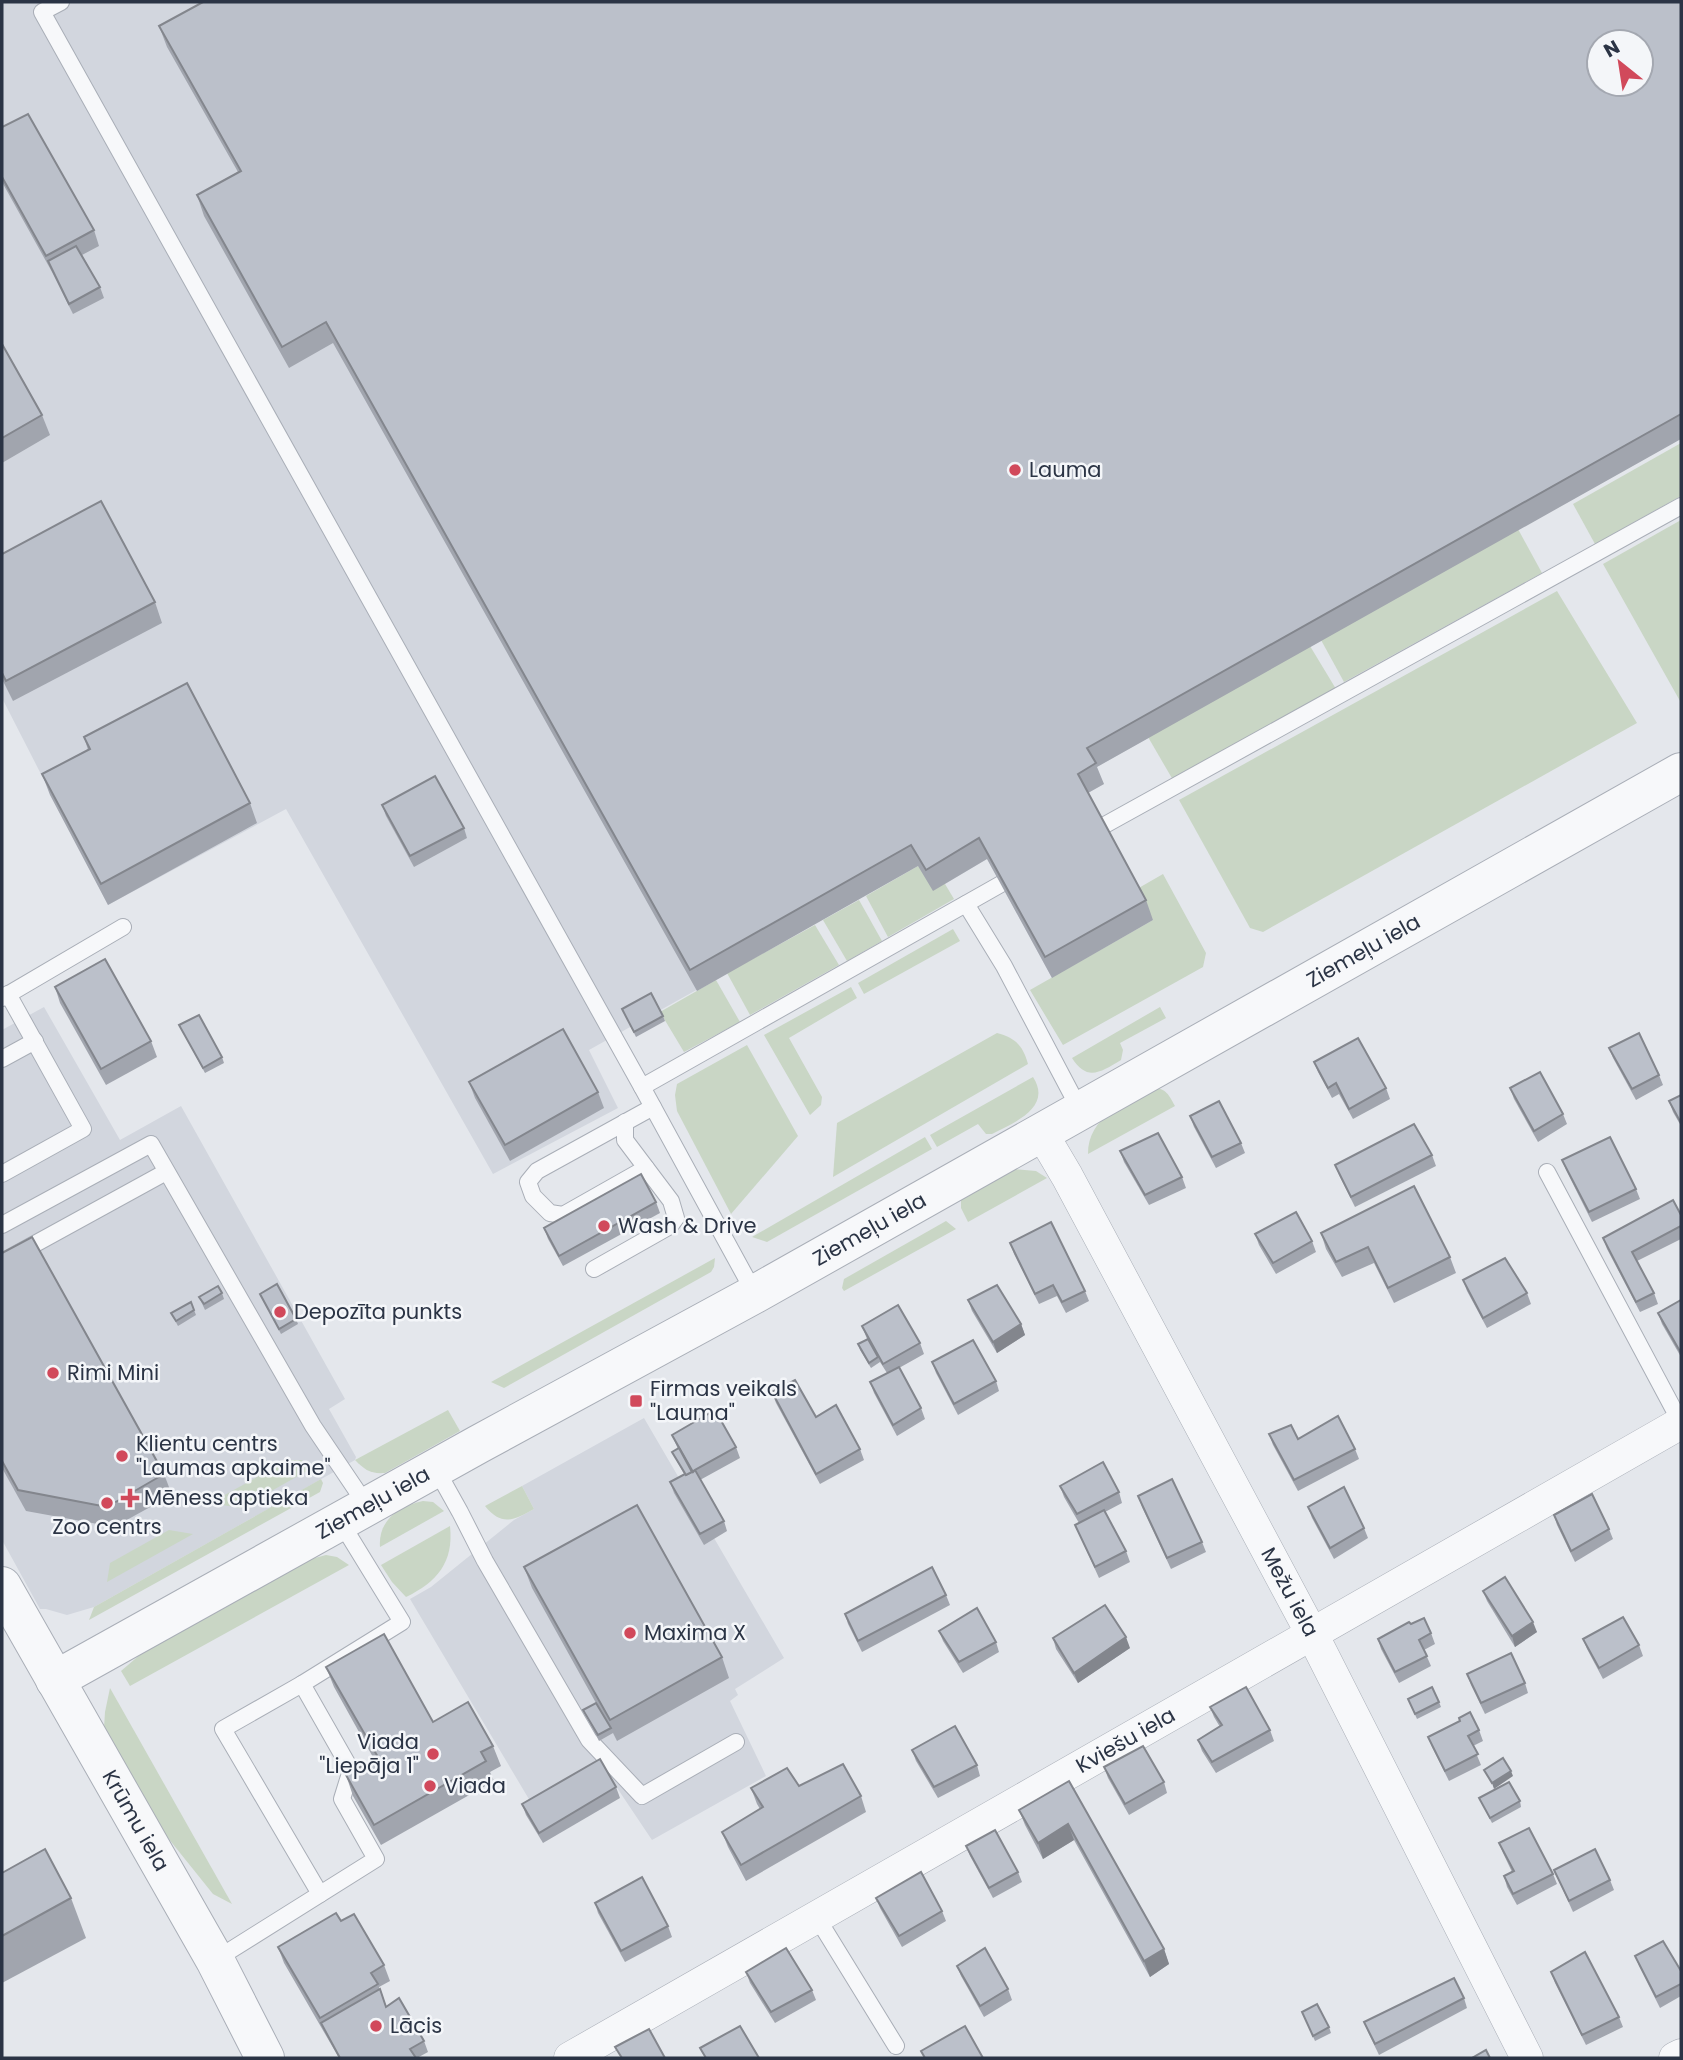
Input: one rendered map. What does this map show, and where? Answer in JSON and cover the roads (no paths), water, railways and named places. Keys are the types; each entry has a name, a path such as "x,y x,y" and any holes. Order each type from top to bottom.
{"street":[{"name":"Ziemeļu iela","path":"55,1680 755,1294 1681,772"},
{"name":"Mežu iela","path":"1041,1132 1312,1634 1527,2058"},
{"name":"Kviešu iela","path":"570,2058 1681,1423"},
{"name":"Krūmu iela","path":"2,1586 215,1960 265,2058"},
{"path":"1675,2058 1681,2055"}],"lane":[{"path":"61,2 42,12 755,1294"},
{"path":"1103,826 1681,506"},
{"path":"642,1087 1000,884"},
{"path":"966,904 1004,966 1080,1110"},
{"path":"2,1174 83,1129 35,1041 5,996 123,927"},
{"path":"2,1059 35,1041"},
{"path":"646,1168 563,1215 550,1213 533,1196 528,1182 537,1171 653,1107"},
{"path":"594,1269 670,1226 677,1218 671,1201 625,1140 625,1122"},
{"path":"2,1225 151,1144 313,1426 402,1622 223,1729 320,1894"},
{"path":"2,1262 166,1172"},
{"path":"1547,1172 1681,1423"},
{"path":"436,1469 485,1561 589,1740 642,1796 736,1742"},
{"path":"215,1960 376,1859 342,1799 351,1770 302,1684"},
{"path":"816,1916 896,2046"}],"place":[{"name":"Lauma","path":"1015,470"},
{"name":"Wash & Drive","path":"604,1226"},
{"name":"Depozīta punkts","path":"280,1312"},
{"name":"Rimi Mini","path":"53,1373"},
{"name":"Firmas veikals \"Lauma\"","path":"636,1401"},
{"name":"Klientu centrs \"Laumas apkaime\"","path":"122,1456"},
{"name":"Mēness aptieka","path":"130,1498"},
{"name":"Zoo centrs","path":"107,1503"},
{"name":"Maxima X","path":"630,1633"},
{"name":"Viada \"Liepāja 1\"","path":"433,1754"},
{"name":"Viada","path":"430,1786"},
{"name":"Lācis","path":"376,2026"}]}
